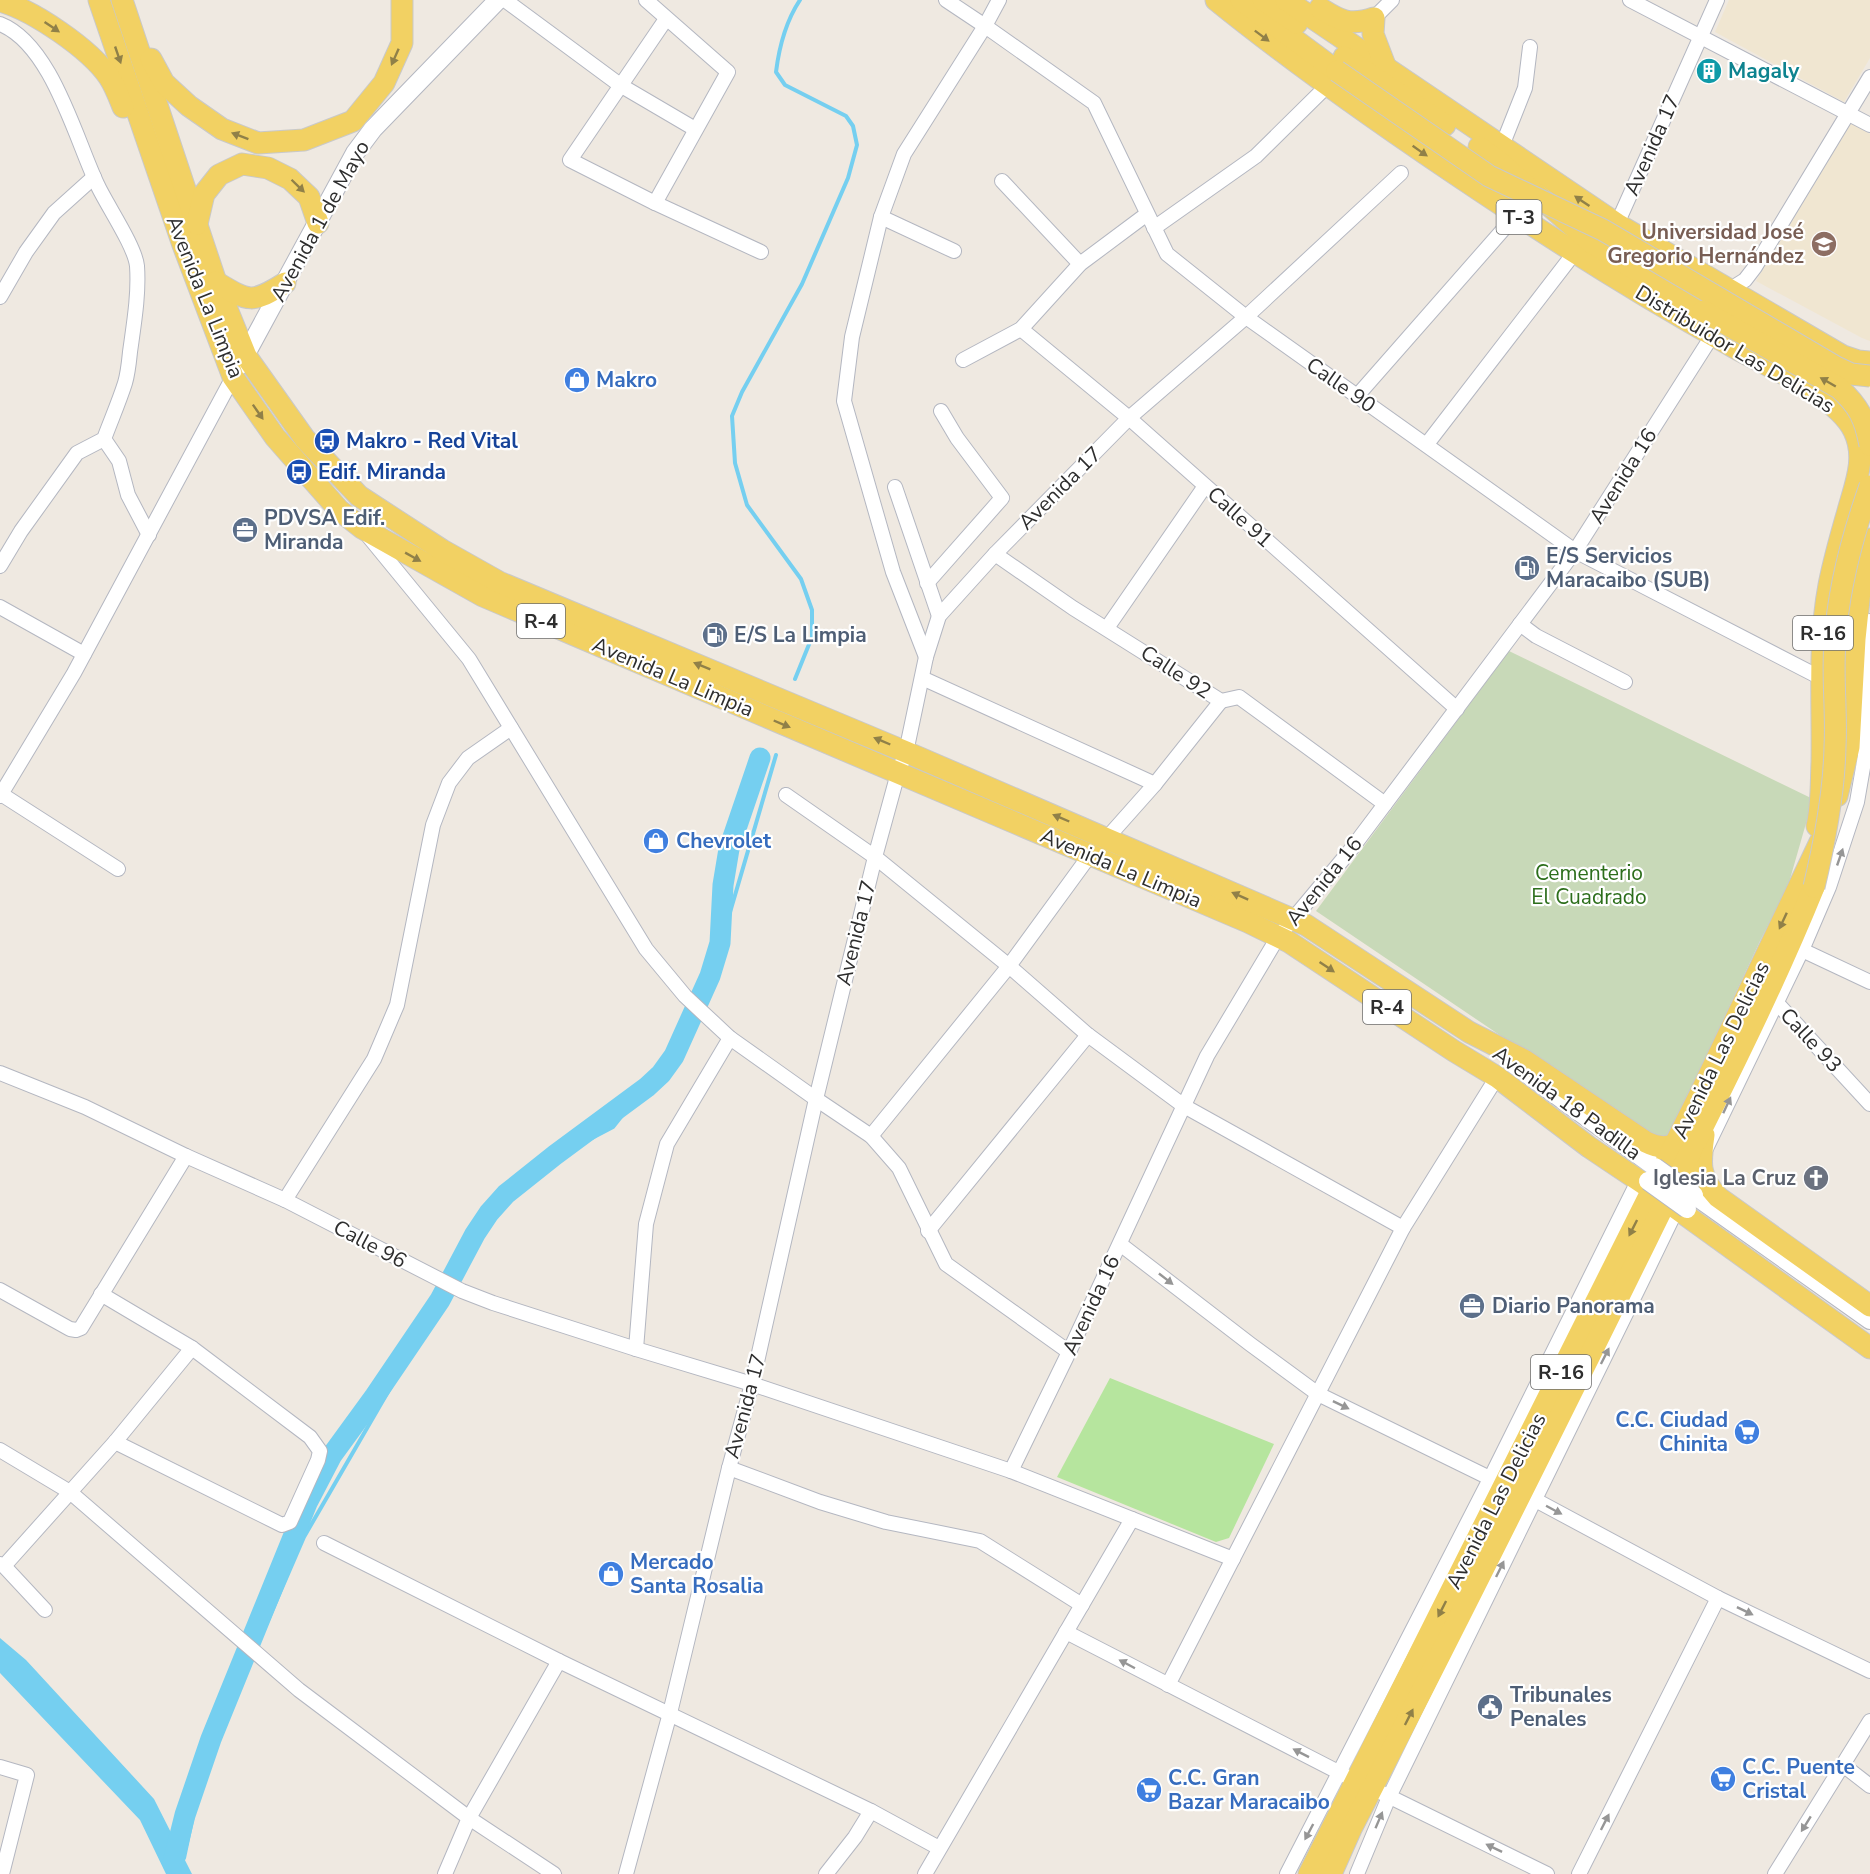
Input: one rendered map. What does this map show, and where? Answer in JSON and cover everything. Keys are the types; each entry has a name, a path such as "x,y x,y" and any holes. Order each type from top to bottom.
{"main road":[{"name":"Avenida La Limpia","path":"99,0 163,189 233,377 275,437 339,510 362,528 483,596 1278,937"},
{"name":"R-4","path":"122,0 129,21"},
{"path":"129,21 164,83 189,106 222,129 258,143 292,141 304,140 353,121 384,83 402,43 402,0"},
{"name":"Distribuidor Las Delicias","path":"1216,0 1333,78 1420,151 1516,215 1712,336 1820,395 1838,408 1854,430 1860,449 1858,479 1829,586 1823,632 1820,813 1811,878"},
{"path":"1241,0 1333,78 1488,176 1603,230 1836,367 1851,374 1868,368"},
{"path":"1263,0 1497,160 1592,243 1703,311 1839,388 1854,401 1866,426 1870,445"},
{"name":"T-3","path":"1286,0 1617,224 1842,356 1868,368"},
{"path":"1307,0 1338,20 1358,23 1374,18 1373,34 1386,68"},
{"path":"0,1 46,23 82,49 109,77 163,189"},
{"name":"Avenida La Limpia","path":"129,21 216,282 246,356 305,439 359,496 442,550 499,582 906,752 1293,920"},
{"path":"197,225 204,194 219,175 243,164 268,168 290,179 309,197 318,223"},
{"path":"216,282 241,297 263,297 285,283"},
{"path":"1838,408 1855,415 1863,416 1870,413"},
{"name":"R-16","path":"1811,878 1831,806 1835,747 1834,642 1842,581 1853,534 1870,486"},
{"name":"R-16","path":"1811,878 1843,776 1849,747 1861,580 1870,539"},
{"name":"Avenida Las Delicias","path":"1309,1874 1341,1829 1659,1195 1708,1117 1786,956 1811,878"},
{"name":"Avenida Las Delicias","path":"1659,1195 1675,1144 1811,878"},
{"name":"R-4","path":"1293,920 1306,925 1469,1032"},
{"name":"R-4","path":"1278,937 1454,1052 1497,1077"},
{"path":"1469,1032 1524,1060 1646,1142 1656,1147 1669,1148 1675,1144"},
{"path":"1497,1077 1570,1133 1870,1348"},
{"path":"1708,1117 1701,1159 1701,1172 1706,1184 1718,1197 1870,1306"},
{"path":"1659,1195 1701,1159"},
{"path":"1299,1874 1341,1829"},
{"path":"1336,1874 1341,1829"},
{"name":"Avenida Las Delicias","path":"1331,1874 1341,1829"}],"street":[{"name":"Avenida 1 de Mayo","path":"233,377 355,153 373,129 498,0"},
{"path":"505,0 620,85 695,129"},
{"path":"646,0 728,72 655,203"},
{"name":"Calle 90","path":"945,0 1094,103 1167,254 1246,317 1575,551 1823,680"},
{"path":"927,657 893,572 844,401 852,337 881,217 904,154 999,0"},
{"path":"1374,18 1392,0"},
{"path":"1630,0 1870,126"},
{"name":"Avenida 17","path":"1617,224 1717,0"},
{"path":"666,19 570,160 655,203 761,252"},
{"path":"0,24 11,28 47,69 94,177 137,263 136,310 126,381 104,439 77,453 21,531 0,566"},
{"path":"1502,146 1525,88 1530,47"},
{"path":"1729,290 1745,280 1755,267 1870,77"},
{"path":"1154,228 1256,156 1333,78"},
{"name":"Avenida 17","path":"626,1874 670,1713 729,1468 752,1384 816,1099 875,857 906,752 927,657 939,616 995,554 1129,418 1246,317 1401,173"},
{"path":"0,297 26,252 54,213 94,177"},
{"path":"1002,181 1080,264"},
{"path":"963,360 1021,329 1080,264 1148,214"},
{"path":"1357,396 1516,215"},
{"path":"881,217 954,250"},
{"path":"1427,444 1575,252"},
{"name":"Calle 91","path":"1021,329 1129,418 1457,709"},
{"name":"Avenida 16","path":"1011,1471 1207,1056 1278,937 1385,804 1575,551 1712,336"},
{"path":"118,869 1,795 4,778 62,695 233,377"},
{"path":"1838,408 1870,425"},
{"path":"927,583 1002,498 957,438 941,411"},
{"path":"104,439 118,461 128,495 149,534"},
{"path":"1107,628 1205,486"},
{"path":"895,487 939,616"},
{"path":"362,528 469,659 646,949 685,996 730,1038 871,1136 899,1168 946,1264 1069,1352"},
{"name":"Calle 92","path":"995,554 1073,608 1221,701 1239,697 1385,804"},
{"path":"0,606 84,654"},
{"name":"R-16","path":"1802,950 1829,887 1857,802 1865,756 1868,701 1867,642 1870,621"},
{"path":"1520,624 1536,636 1625,682"},
{"path":"922,678 1155,784"},
{"path":"1107,838 1155,784 1221,701"},
{"path":"285,1200 374,1059 397,1005 433,825 449,783 468,758 511,728"},
{"path":"786,795 875,857 1009,966 1088,1035 1184,1106 1403,1228"},
{"path":"871,1136 1009,966 1090,855"},
{"path":"1802,950 1870,982"},
{"name":"Avenida Las Delicias","path":"1701,1159 1802,950"},
{"name":"Calle 93","path":"1776,1002 1870,1104"},
{"name":"Avenida 18 Padilla","path":"1469,1032 1543,1095 1819,1293 1870,1339"},
{"path":"928,1231 1088,1035"},
{"path":"636,1349 646,1224 667,1144 730,1038"},
{"name":"Calle 96","path":"0,1073 85,1107 186,1156 285,1200 462,1291 636,1349 752,1384 1011,1471 1233,1559"},
{"path":"1168,1685 1403,1228 1497,1077"},
{"name":"Avenida 18 Padilla","path":"1497,1077 1543,1095"},
{"path":"0,1290 70,1329 81,1328 186,1156"},
{"name":"Avenida Las Delicias","path":"1287,1874 1364,1784 1513,1489 1637,1293 1659,1195"},
{"path":"1120,1244 1318,1394 1513,1489 1718,1598 1870,1671"},
{"name":"Avenida 18 Padilla","path":"1819,1293 1870,1320"},
{"path":"101,1294 192,1348 310,1437 320,1451 290,1522 282,1526 115,1442"},
{"path":"45,1610 2,1565 115,1442 192,1348"},
{"path":"0,1450 70,1492 298,1690 469,1818 554,1874"},
{"path":"729,1468 820,1502 886,1522 980,1541 1082,1605"},
{"path":"924,1874 1132,1519"},
{"path":"324,1543 559,1661 871,1811 939,1848"},
{"path":"1579,1874 1718,1598"},
{"path":"1066,1632 1364,1784 1547,1874"},
{"path":"445,1874 469,1818 559,1661"},
{"path":"1775,1874 1870,1721"},
{"path":"1843,1765 1861,1770 1870,1777"},
{"path":"1843,1765 1870,1785"},
{"path":"0,1767 27,1775 2,1874"},
{"name":"Avenida Las Delicias","path":"1357,1874 1364,1784"},
{"path":"826,1874 855,1837 871,1811"}],"shaded area":[{"path":"1729,0 1870,0 1870,58 1844,102 1715,32"},
{"name":"Universidad José Gregorio Hernández","path":"1851,123 1870,134 1870,341 1756,281"}],"green space":[{"name":"Cementerio El Cuadrado","path":"1509,651 1813,799 1788,886 1664,1146 1316,911"},
{"path":"1110,1378 1274,1444 1229,1538 1216,1542 1057,1477"}],"water":[{"path":"0,1638 26,1660 154,1799 192,1874 166,1874 140,1820 0,1673"}],"waterway":[{"path":"795,679 812,637 812,610 801,579 747,505 735,463 732,416 742,392 802,284 848,178 857,145 853,126 846,116 785,85 776,72 784,35 800,0"},
{"path":"702,1008 776,755"},
{"path":"173,1863 185,1815 211,1739 307,1503 332,1455 440,1300 475,1234 489,1213 506,1194 647,1087 661,1074 674,1056 710,976 720,943 723,885 729,849 760,758"},
{"path":"256,1648 304,1537 510,1181 613,1127 685,1036 699,1014"},
{"path":"184,1858 198,1792 253,1654"}],"place":[{"name":"Magaly","path":"1709,71"},
{"name":"Universidad José Gregorio Hernández","path":"1824,244"},
{"name":"Makro","path":"577,380"},
{"name":"Makro - Red Vital","path":"327,441"},
{"name":"Edif. Miranda","path":"299,472"},
{"name":"PDVSA Edif. Miranda","path":"245,530"},
{"name":"E/S Servicios Maracaibo (SUB)","path":"1527,568"},
{"name":"E/S La Limpia","path":"715,635"},
{"name":"Chevrolet","path":"656,841"},
{"name":"Iglesia La Cruz","path":"1816,1178"},
{"name":"Diario Panorama","path":"1472,1306"},
{"name":"C.C. Ciudad Chinita","path":"1747,1432"},
{"name":"Mercado Santa Rosalia","path":"611,1574"},
{"name":"Tribunales Penales","path":"1490,1707"},
{"name":"C.C. Puente Cristal","path":"1723,1779"},
{"name":"C.C. Gran Bazar Maracaibo","path":"1149,1790"}]}
